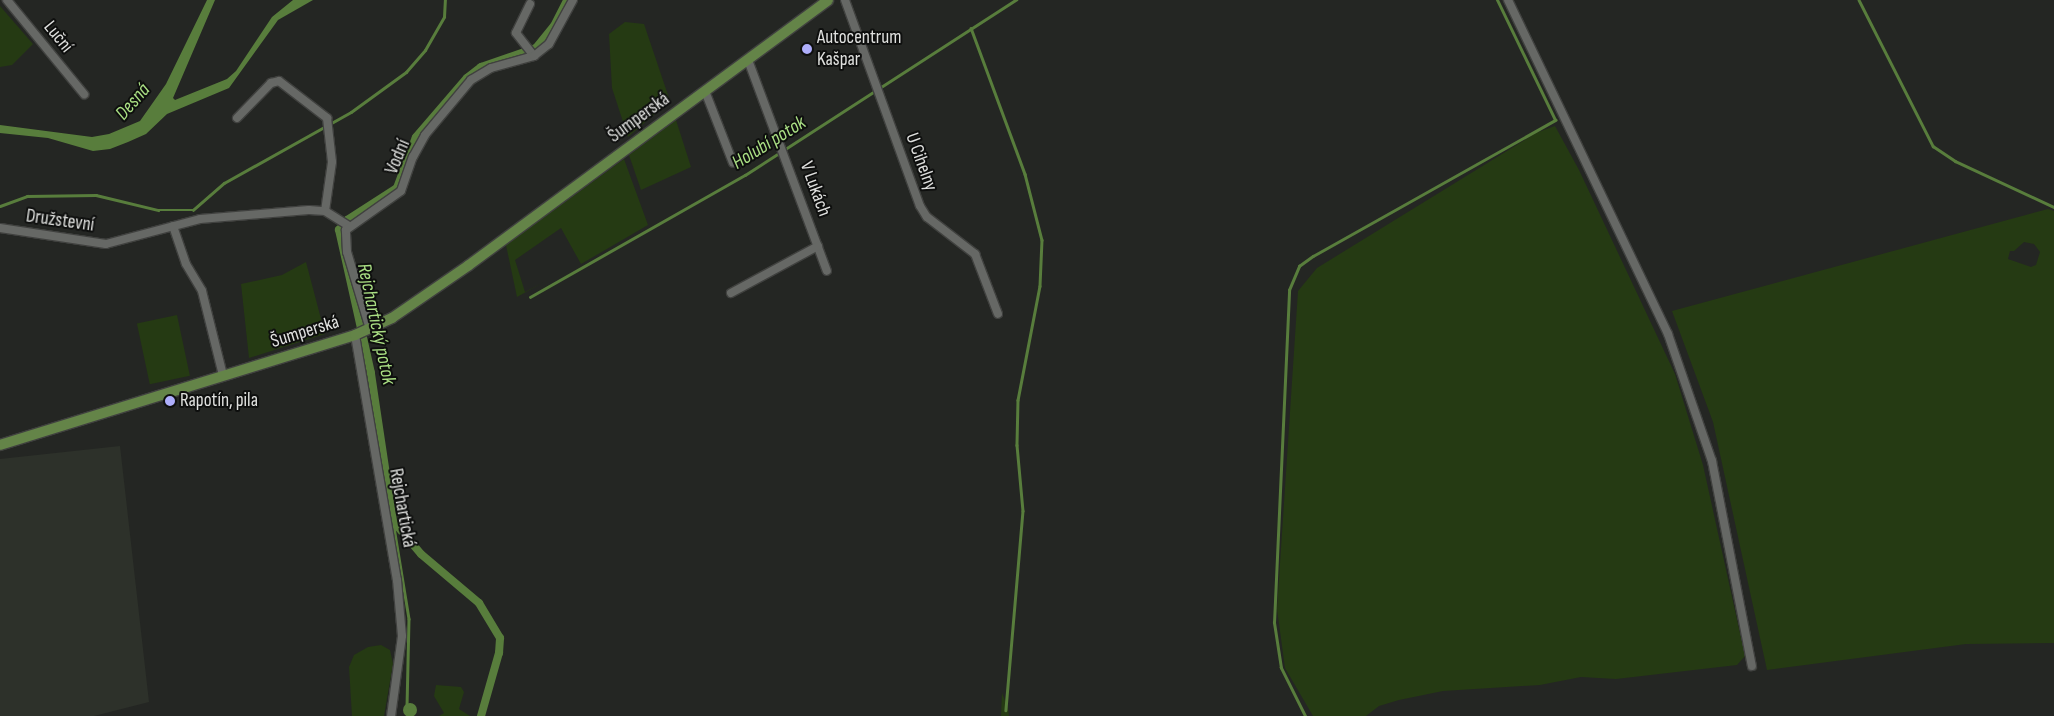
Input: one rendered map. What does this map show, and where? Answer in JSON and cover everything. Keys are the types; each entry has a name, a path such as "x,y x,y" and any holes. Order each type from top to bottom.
{"main road":[{"name":"Šumperská","path":"0,444 362,332 469,266 828,0"}],"street":[{"name":"Luční","path":"6,0 84,94"},
{"name":"Vodní","path":"345,224 401,191 413,157 425,135 471,80 491,68 549,44 573,0"},
{"name":"U Cihelny","path":"845,0 920,206 927,217 976,254 998,314"},
{"path":"1508,0 1668,334 1712,461 1752,666"},
{"path":"530,4 516,33 531,52"},
{"name":"V Lukách","path":"748,60 828,271"},
{"path":"237,118 271,84 279,81 329,123 332,162 325,212 345,224 344,237 362,332"},
{"path":"705,91 733,163"},
{"name":"Družstevní","path":"0,228 79,242 106,244 173,226 222,217 325,212"},
{"path":"173,226 186,264 202,291 223,375"},
{"name":"V Lukách","path":"731,294 818,246"},
{"name":"Rejchartická","path":"362,332 397,580 402,636 392,716"}],"shaded area":[{"path":"207,0 215,0 173,98 175,100 227,79 236,71 272,17 293,0 313,0 278,20 229,88 167,114 146,134 128,142 110,149 93,151 48,138 0,133 0,125 92,137 109,134 140,121 166,84"},
{"path":"0,6 33,44 12,65 0,67"},
{"path":"625,22 644,24 670,101 628,137 612,88 609,34"},
{"path":"676,120 691,167 641,190 629,155"},
{"path":"1555,126 1579,170 1675,374 1703,465 1745,656 1737,665 1616,679 1581,677 1540,685 1443,691 1379,706 1366,716 1313,716 1285,668 1277,609 1298,291 1317,268 1536,133"},
{"path":"624,159 648,225 581,264 561,228 515,260 525,292 544,282 517,297 506,245"},
{"path":"2048,209 2054,211 2054,643 1966,644 1767,670 1713,422 1672,311","holes":["2024,242 2034,244 2040,252 2036,265 2031,267 2008,259 2010,251 2014,251"]},
{"path":"306,262 325,334 249,358 241,284 282,275"},
{"path":"177,315 190,376 150,384 137,324"},
{"path":"120,446 149,702 94,716 0,716 0,459"},
{"path":"381,645 390,650 393,664 384,716 352,716 349,667 354,655 368,647"},
{"path":"436,685 461,687 464,692 459,709 470,716 439,716 444,713 434,696"},
{"path":"1002,693 1008,708 1009,716 1001,716"},
{"path":"410,703 415,705 417,710 415,715 410,717 405,715 403,710 405,705"}],"waterway":[{"path":"0,206 27,196 96,195 158,210 193,210 224,183 351,112 406,72 425,50 444,17 445,0"},
{"name":"Rejchartický potok","path":"481,716 499,653 500,638 479,603 421,554 393,521 371,373 339,230 347,220 397,188 416,137 467,78 481,67 536,48 554,26 567,0"},
{"name":"Holubí potok","path":"530,297 745,175 1016,0"},
{"path":"1305,716 1281,668 1274,623 1289,290 1299,266 1313,256 1555,120 1497,0"},
{"path":"1859,0 1933,146 1955,161 2054,207"},
{"path":"971,28 1025,174 1042,240 1040,286 1018,400 1017,445 1023,511 1006,710"},
{"path":"393,521 409,619 407,707"}],"place":[{"name":"Autocentrum Kašpar","path":"807,49"},
{"name":"Rapotín, pila","path":"170,401"}],"water label":[{"name":"Desná","path":"133,102"}]}
